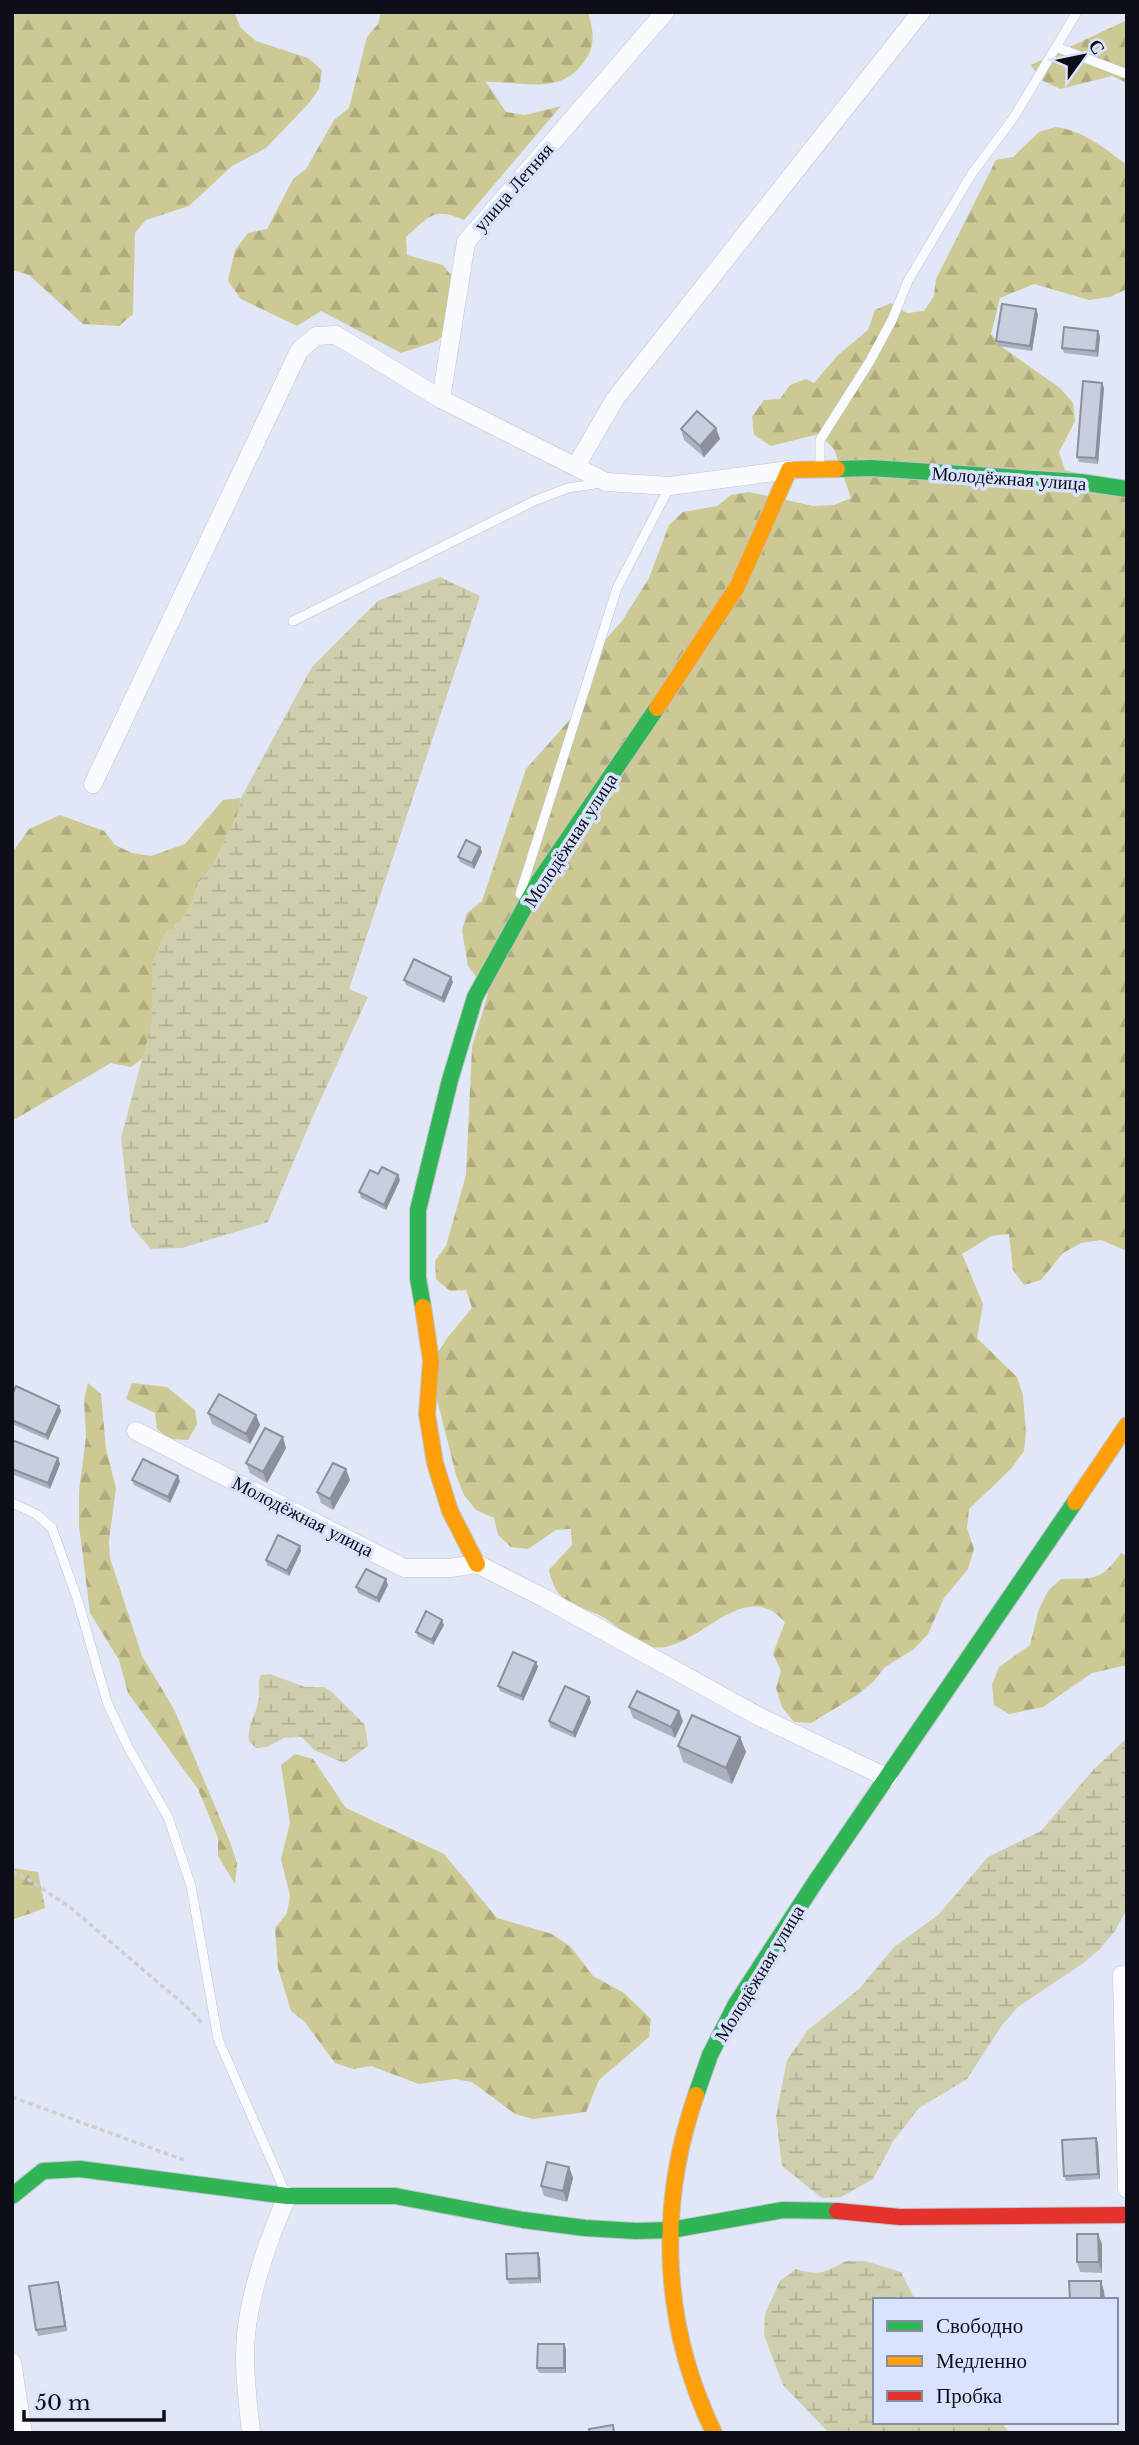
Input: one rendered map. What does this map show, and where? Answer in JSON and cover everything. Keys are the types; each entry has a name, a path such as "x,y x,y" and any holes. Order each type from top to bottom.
{"street":[{"name":"улица Летняя","path":"441,399 466,242 665,12"},
{"path":"576,466 615,398 921,12"},
{"path":"93,784 299,351 316,336 336,335 441,399 606,482 670,486 789,470"},
{"name":"Молодёжная улица","path":"136,1431 404,1568 450,1568 477,1564 450,1511 433,1451 427,1414 431,1361 418,1278 418,1210 450,1080 475,997 539,881 737,587 789,470 871,468 1080,482 1127,489"},
{"name":"Молодёжная улица","path":"714,2433 698,2400 682,2350 673,2308 671,2230 671,2200 680,2152 710,2055 736,2004 814,1884 1127,1425"},
{"path":"477,1564 760,1717 888,1778"},
{"path":"1122,1975 1127,2189"},
{"path":"12,2196 43,2171 80,2169 287,2196 395,2196 523,2220 636,2231 671,2230 783,2210 855,2211 900,2217 1127,2214"},
{"path":"251,2433 246,2379 248,2316 263,2253 287,2196"},
{"path":"12,2362 23,2433"}],"lane":[{"path":"820,468 820,440 870,361 892,320 908,281 971,175 1014,117 1077,12"},
{"path":"1056,47 1127,74"},
{"path":"293,621 534,501 568,488 606,482"},
{"path":"505,942 617,588 670,486"},
{"path":"12,1503 36,1514 52,1528 78,1601 107,1702 128,1747 168,1817 191,1886 218,2039 287,2196"}],"path":[{"path":"12,1872 25,1877 71,1908 189,2009 218,2039"},
{"path":"12,2097 185,2160"}],"green space":[{"path":"12,12 234,12 241,28 256,41 308,58 322,70 319,89 309,103 266,148 232,166 189,206 146,220 135,233 133,314 119,326 83,324 29,275 12,270"},
{"path":"381,12 588,12 593,36 586,59 576,71 554,83 486,82 506,112 525,115 561,106 464,220 438,214 426,219 406,237 407,255 443,265 465,293 452,326 437,341 401,353 321,311 297,326 241,299 228,281 235,250 248,233 267,229 293,179 306,169 334,120 349,108 367,37 378,24"},
{"path":"1127,20 1127,83 1112,76 1060,89 1041,80 1031,65"},
{"path":"1056,127 1085,136 1127,165 1127,289 1110,297 1089,300 1034,284 1000,298 991,334 1002,347 1060,388 1073,403 1075,421 1059,452 1065,470 1127,487 1127,1251 1101,1240 1081,1243 1063,1253 1041,1280 1024,1285 1013,1270 1009,1234 991,1236 962,1254 983,1304 977,1338 1017,1377 1023,1395 1026,1433 1024,1451 1011,1469 969,1509 967,1528 974,1549 968,1569 944,1598 928,1634 914,1649 885,1667 873,1682 857,1695 811,1723 794,1722 782,1707 776,1688 781,1671 773,1654 785,1622 774,1612 757,1607 742,1608 667,1647 644,1645 597,1614 565,1600 556,1589 549,1570 572,1545 571,1529 556,1530 528,1549 511,1547 498,1535 494,1518 476,1510 464,1495 456,1475 433,1383 438,1352 472,1308 466,1290 450,1291 436,1279 435,1261 446,1246 466,1175 472,1047 488,994 468,966 462,930 467,913 482,901 526,769 575,714 597,649 622,621 649,578 669,525 683,512 717,506 731,495 749,492 813,506 834,505 851,498 834,449 819,434 771,446 754,435 752,417 764,400 780,399 790,385 806,379 814,383 837,356 868,330 875,310 891,303 907,313 924,311 934,296 936,279 996,160 1013,157 1039,132"},
{"path":"440,577 480,596 349,989 368,997 268,1222 182,1248 151,1249 131,1226 121,1138 152,1022 152,965 166,932 182,920 193,902 198,883 211,869 237,816 241,798 312,667 378,601"},
{"path":"241,798 237,816 211,869 198,883 193,902 182,920 166,932 152,965 152,1022 144,1057 131,1067 111,1063 12,1121 12,853 29,829 60,815 104,831 115,845 132,853 151,856 185,844 223,800"},
{"path":"88,1383 101,1394 106,1449 116,1488 109,1541 110,1558 142,1656 174,1709 230,1842 237,1863 235,1884 218,1856 218,1838 198,1789 128,1693 119,1660 90,1613 79,1526 79,1491 86,1437 84,1400"},
{"path":"132,1383 167,1387 195,1410 197,1424 188,1440 169,1439 157,1429 155,1413 126,1399"},
{"path":"1121,1553 1127,1556 1127,1665 1092,1673 1043,1707 1009,1714 994,1705 992,1685 999,1667 1030,1645 1039,1609 1048,1591 1061,1579 1089,1578 1101,1574"},
{"path":"270,1674 305,1687 324,1687 332,1692 365,1725 368,1746 344,1763 314,1750 302,1737 284,1738 267,1747 256,1748 249,1741 249,1730 258,1703 261,1675"},
{"path":"1127,1738 1127,1909 1115,1931 1099,1950 1082,1964 1018,2007 1002,2025 967,2079 919,2108 894,2140 873,2179 841,2197 822,2198 782,2166 776,2116 787,2060 808,2030 859,1989 894,1947 938,1915 988,1857 1041,1831 1095,1768"},
{"path":"295,1754 313,1759 346,1808 444,1854 497,1918 552,1934 571,1947 593,1976 624,1993 651,2019 649,2037 599,2080 586,2112 533,2119 515,2114 472,2082 455,2079 419,2084 371,2066 353,2069 335,2063 304,2021 291,2011 278,1968 275,1928 287,1913 290,1896 281,1859 290,1823 281,1765"},
{"path":"12,1868 38,1872 45,1908 12,1920"},
{"path":"846,2261 865,2261 901,2272 914,2298 873,2298 873,2424 1003,2424 1010,2433 829,2433 783,2385 764,2335 765,2314 780,2281 796,2269 822,2272"}],"building":[{"path":"1002,304 1036,309 1030,346 996,341"},
{"path":"1064,327 1098,331 1096,351 1062,348"},
{"path":"1083,381 1102,383 1096,458 1077,457"},
{"path":"697,411 716,428 700,446 681,429"},
{"path":"466,840 480,847 472,863 458,857"},
{"path":"414,959 451,977 442,998 404,980"},
{"path":"382,1167 398,1175 384,1205 359,1192 370,1170 378,1174"},
{"path":"16,1386 59,1406 46,1435 12,1420 12,1395"},
{"path":"219,1394 256,1415 246,1434 208,1413"},
{"path":"265,1428 283,1437 263,1472 246,1463"},
{"path":"12,1440 58,1458 48,1483 12,1469"},
{"path":"143,1459 178,1476 168,1497 132,1480"},
{"path":"333,1463 346,1469 330,1499 317,1492"},
{"path":"278,1535 300,1546 287,1571 266,1560"},
{"path":"366,1569 386,1579 377,1598 356,1587"},
{"path":"426,1611 442,1620 432,1640 416,1632"},
{"path":"513,1652 536,1662 521,1696 498,1686"},
{"path":"565,1686 589,1697 573,1733 549,1721"},
{"path":"637,1691 679,1711 671,1727 629,1707"},
{"path":"692,1715 740,1737 726,1768 678,1746"},
{"path":"1096,2138 1098,2174 1064,2176 1062,2140"},
{"path":"547,2162 569,2167 563,2191 541,2186"},
{"path":"1077,2234 1098,2234 1099,2262 1077,2262"},
{"path":"538,2253 539,2278 507,2279 506,2254"},
{"path":"1069,2281 1101,2281 1101,2298 1070,2298"},
{"path":"58,2282 65,2326 36,2330 29,2286"},
{"path":"538,2344 564,2344 564,2368 537,2368"},
{"path":"613,2425 614,2433 590,2433 589,2429"}],"traffic: fast":[{"path":"837,469 871,468 1080,482 1127,489"},
{"path":"423,1307 418,1278 418,1210 450,1080 475,997 539,881 657,708"},
{"path":"696,2095 710,2055 736,2004 814,1884 1075,1502"},
{"path":"12,2196 43,2171 80,2169 287,2196 395,2196 523,2220 636,2231 671,2230 783,2210 837,2211"}],"traffic: slow":[{"path":"657,708 737,587 789,470 837,469"},
{"path":"423,1307 431,1361 427,1414 435,1463 450,1511 477,1564"},
{"path":"1075,1502 1127,1425"},
{"path":"696,2095 683,2138 675,2180 671,2266 675,2308 684,2351 714,2433"}],"traffic: jam":[{"path":"837,2211 900,2217 1127,2215"}]}
